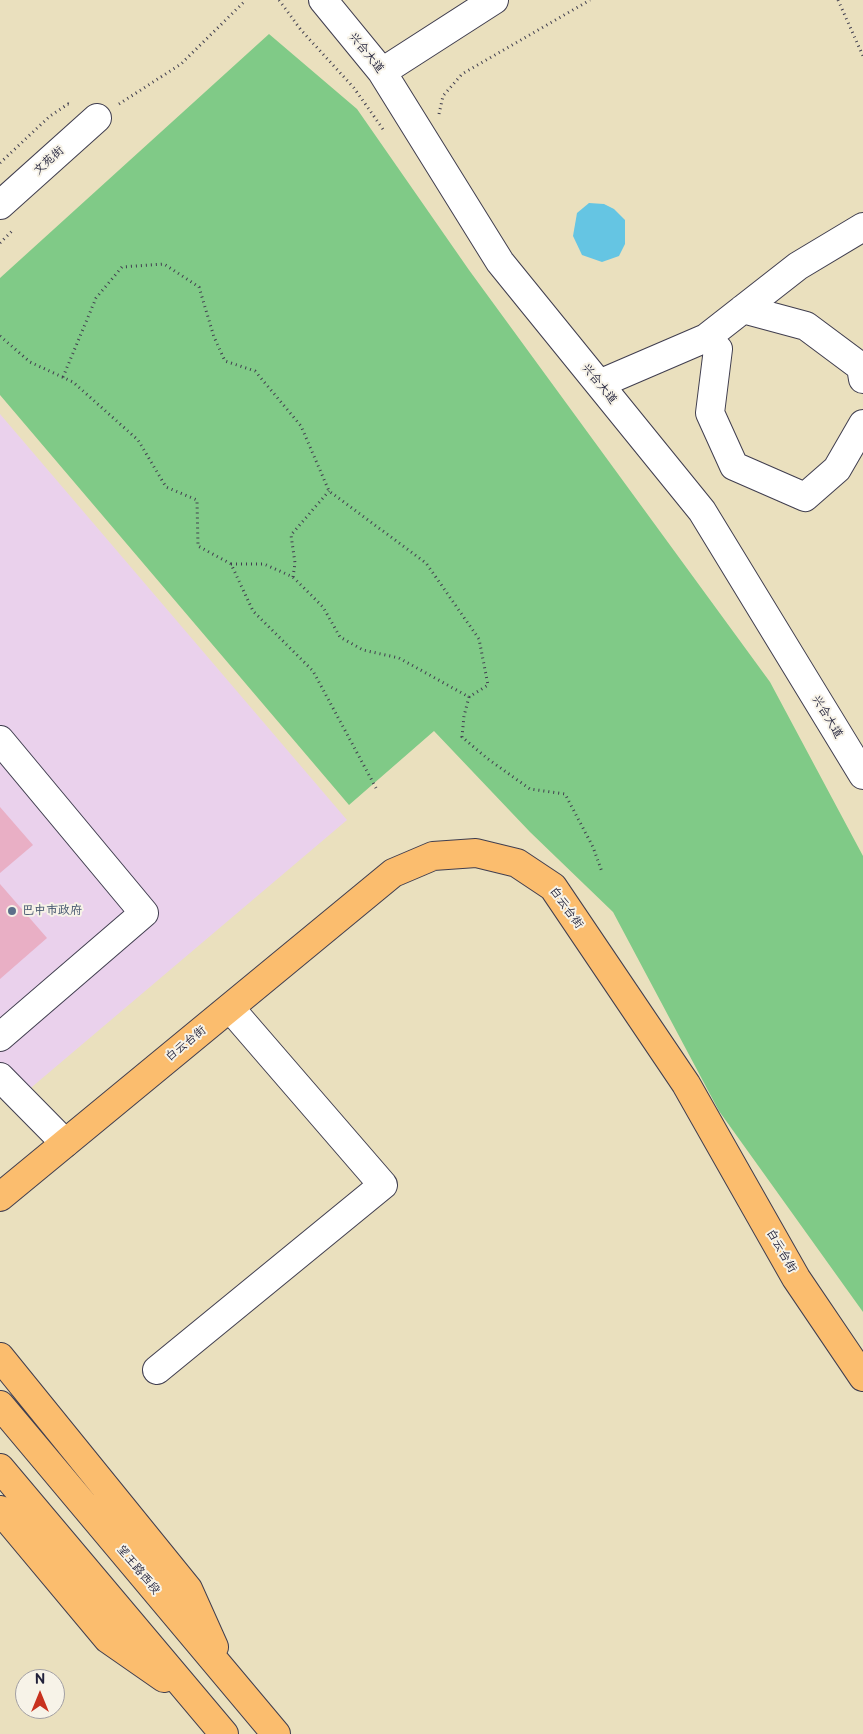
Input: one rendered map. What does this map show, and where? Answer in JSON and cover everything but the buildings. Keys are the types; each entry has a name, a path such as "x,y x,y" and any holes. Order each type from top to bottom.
{"main road":[{"name":"白云台街","path":"0,1197 393,873 433,856 476,853 517,863 554,887 686,1084 796,1278 863,1377"},
{"path":"0,1357 188,1589 227,1676"},
{"name":"望王路西段","path":"0,1405 276,1734"},
{"path":"0,1468 224,1734"},
{"path":"0,1510 108,1639 194,1699"}],"street":[{"name":"兴合大道","path":"323,0 382,72 500,262 702,511 863,775"},
{"path":"382,72 494,0"},
{"name":"文苑街","path":"0,205 97,118"},
{"path":"599,384 706,338 798,266 863,227"},
{"path":"743,309 806,326 861,367 863,379"},
{"path":"706,338 718,349 710,413 734,466 805,497 837,469 863,424"},
{"path":"0,740 144,913 0,1037"},
{"path":"157,1370 383,1185 230,1008"},
{"path":"0,1077 65,1144"}],"path":[{"path":"97,118 181,64 246,0"},
{"path":"279,0 301,30 354,88 386,134"},
{"path":"438,120 443,96 462,74 590,0"},
{"path":"838,0 863,56"},
{"path":"64,377 96,298 122,267 164,264 199,286 214,336 225,361 255,371 301,426 329,491 426,563 479,638 488,685 469,697 464,716 462,737 488,760 530,789 565,794 593,847 602,872"},
{"path":"0,336 30,362 73,382 138,440 166,487 197,500 198,546 231,564 264,564 293,577 323,606 340,637 363,650 399,658 469,697"},
{"path":"293,577 295,563 291,535 329,491"},
{"path":"231,564 253,611 313,671 376,788"}],"shaded area":[{"path":"0,414 347,820 26,1092 0,1062"}],"green space":[{"path":"269,34 357,109 469,270 770,682 863,856 863,1312 719,1111 613,912 530,832 434,731 349,805 0,395 0,278"}],"water":[{"path":"589,203 604,204 614,209 625,220 625,244 619,256 602,262 582,255 573,236 577,213"}],"place":[{"name":"巴中市政府","path":"12,911"}]}
